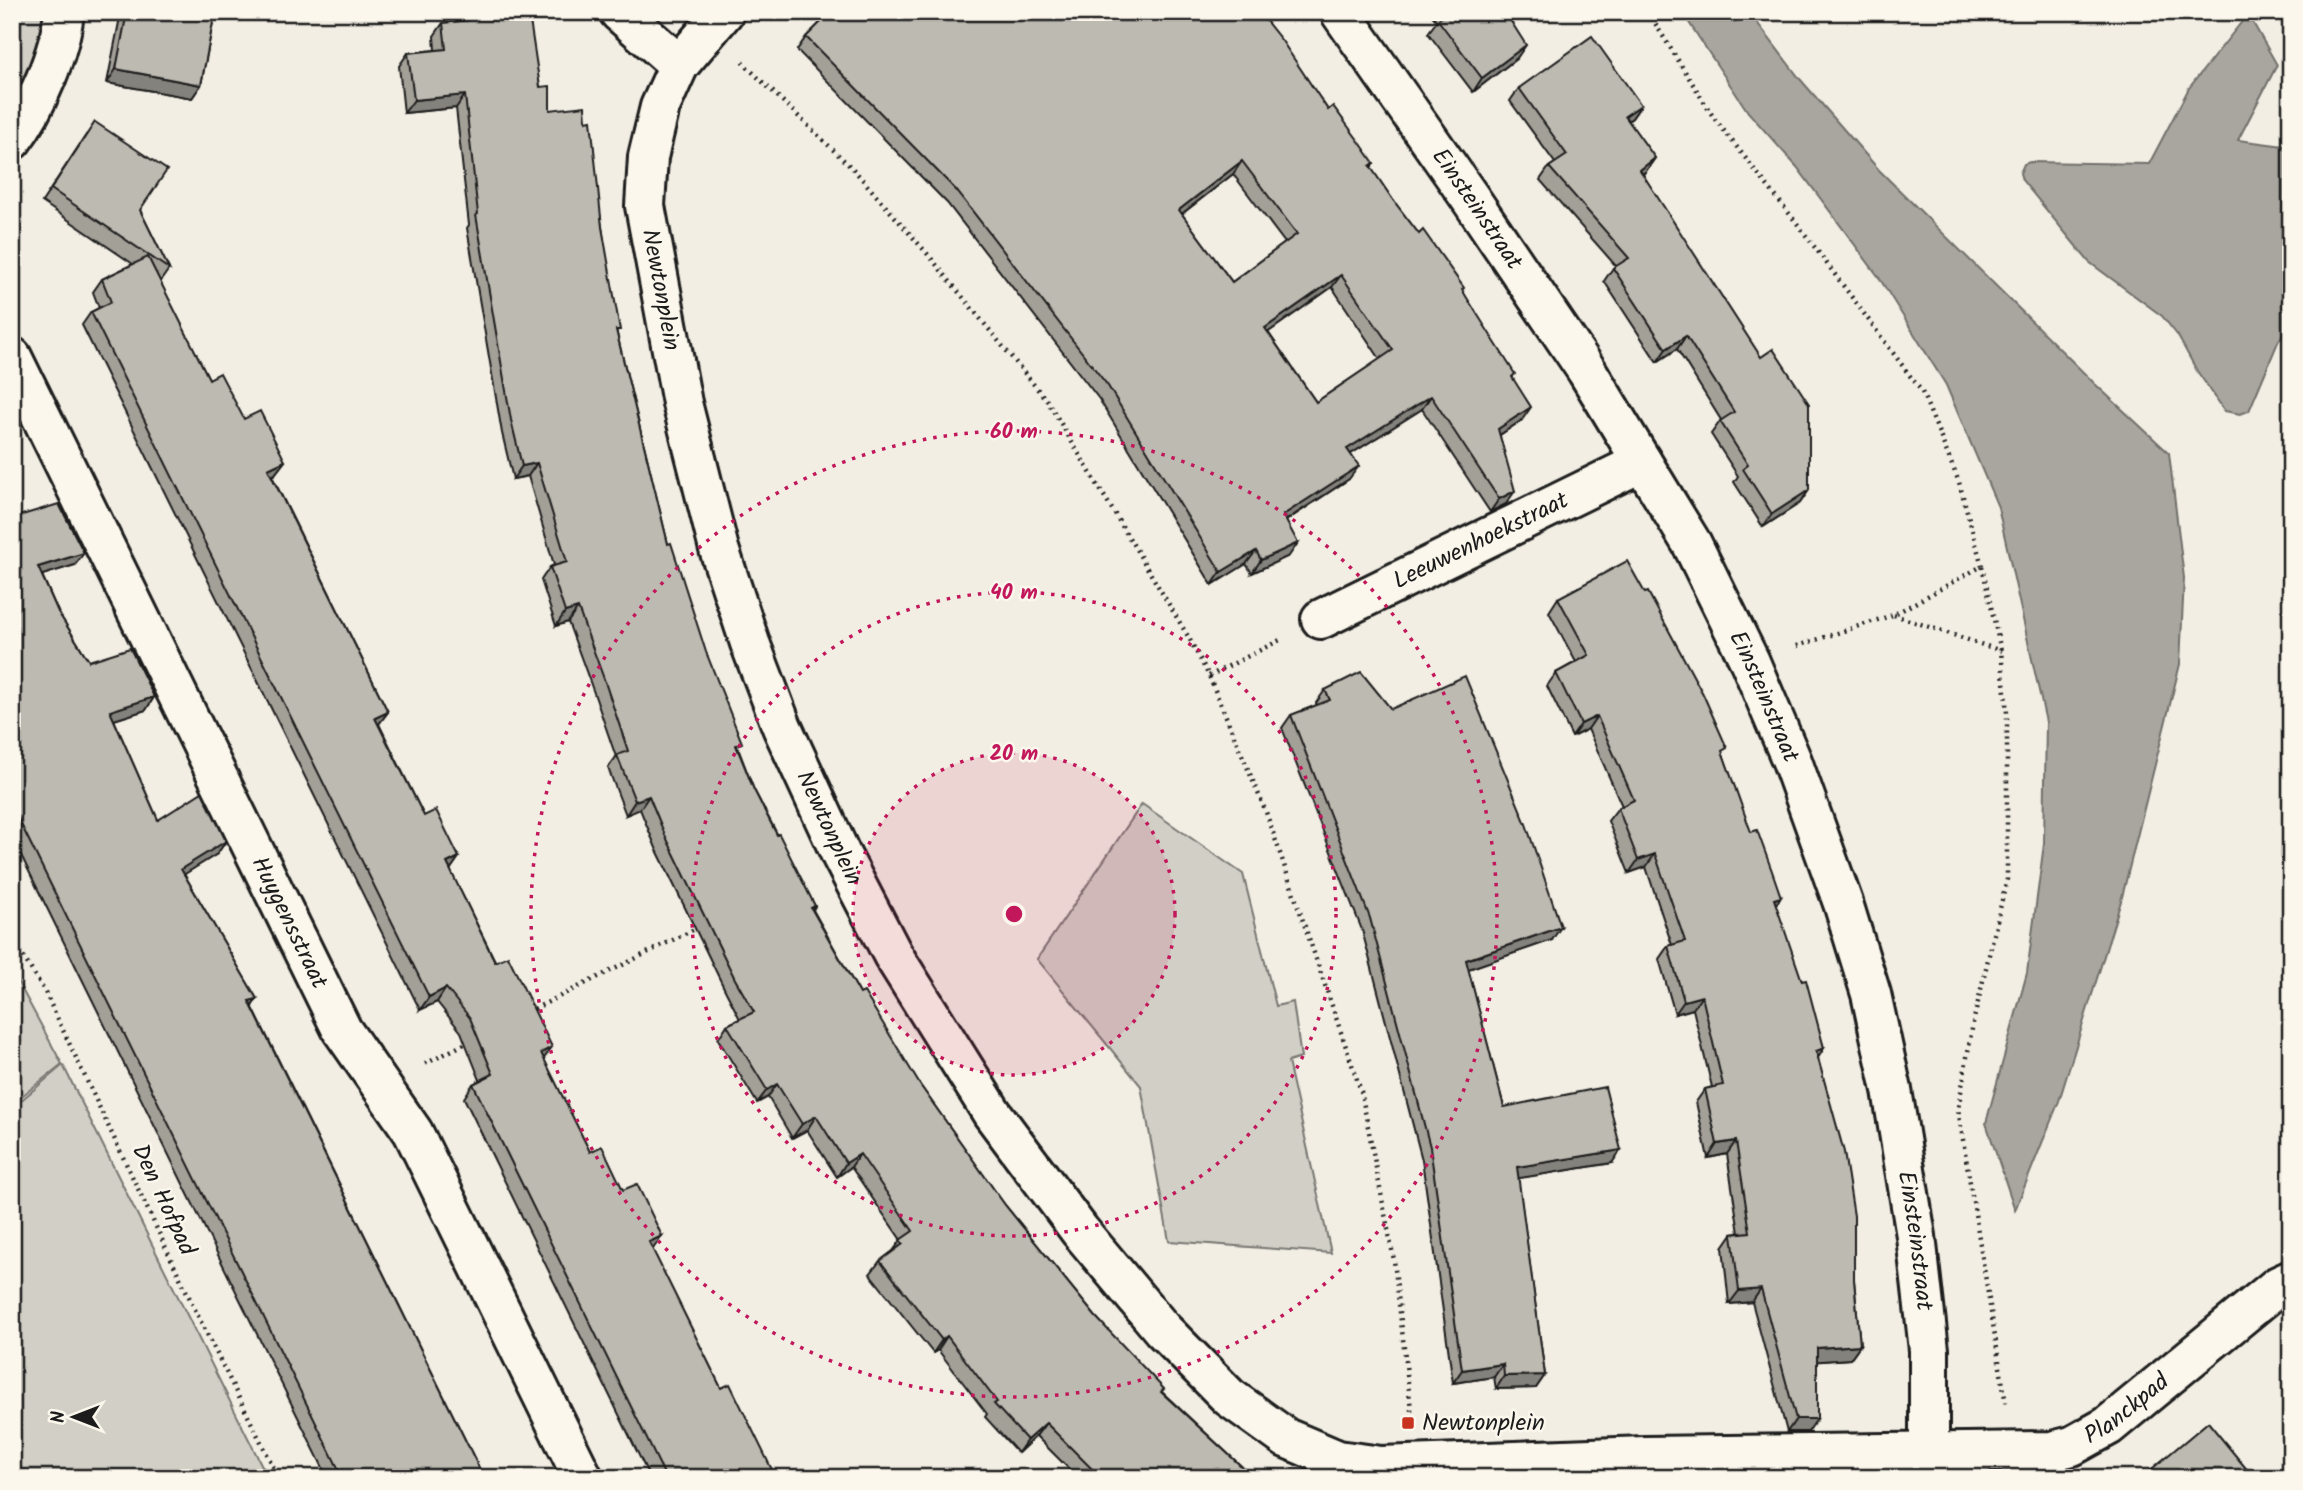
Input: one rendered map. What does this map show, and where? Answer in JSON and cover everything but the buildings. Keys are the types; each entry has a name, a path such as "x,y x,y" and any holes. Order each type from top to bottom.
{"street":[{"path":"12,140 26,121 49,69 64,12"},
{"path":"619,12 680,65"},
{"name":"Einsteinstraat","path":"1340,12 1579,359 1692,544 1750,662 1797,774 1843,903 1871,994 1892,1090 1916,1237 1929,1350 1929,1464"},
{"name":"Newtonplein","path":"717,21 680,65 660,107 648,158 645,206 682,403 719,549 750,643 782,727 842,856 893,955 992,1113 1080,1231 1162,1329 1228,1396 1286,1438 1338,1460 1380,1472 1645,1456 1929,1464"},
{"name":"Huygensstraat","path":"12,357 342,1030 412,1132 583,1478"},
{"name":"Leeuwenhoekstraat","path":"1321,619 1642,462"},
{"name":"Planckpad","path":"1929,1464 2014,1452 2052,1451 2091,1437 2118,1418 2277,1286 2291,1280"}],"path":[{"path":"1648,12 1714,118 1799,226 1922,392 1959,482 1982,566 2001,651 2007,713 2007,879 1973,1023 1958,1109 2014,1452"},
{"path":"717,21 931,258 1048,402 1209,676 1266,813 1361,1091 1394,1260 1414,1438 1380,1472"},
{"path":"1750,662 1893,615 1982,566"},
{"path":"1893,615 2001,651"},
{"path":"1209,676 1321,619"},
{"path":"517,1018 704,925"},
{"name":"Den Hofpad","path":"12,939 44,990 200,1320 279,1478"},
{"path":"380,1086 480,1036"}],"shaded area":[{"path":"12,12 45,12 45,15 23,89 12,108"},
{"path":"1682,12 1749,12 1800,79 1879,170 2095,384 2169,453 2184,578 2180,664 2121,901 2059,1101 2015,1210 1986,1123 2027,973 2044,844 2046,722 1998,507 1946,385 1878,276 1797,167 1748,112"},
{"path":"2248,14 2277,65 2238,140 2291,147 2291,321 2278,342 2249,411 2240,414 2225,411 2197,371 2178,336 2162,316 2089,262 2022,180 2020,173 2024,164 2030,162 2149,164 2189,88"},
{"path":"1142,804 1243,874 1276,1006 1293,1002 1301,1058 1288,1062 1331,1253 1169,1241 1141,1086 1037,959"},
{"path":"12,971 62,1064 12,1104"},
{"path":"63,1065 268,1478 12,1478 12,1108"}],"place":[{"name":"Newtonplein","path":"1408,1423"}]}
